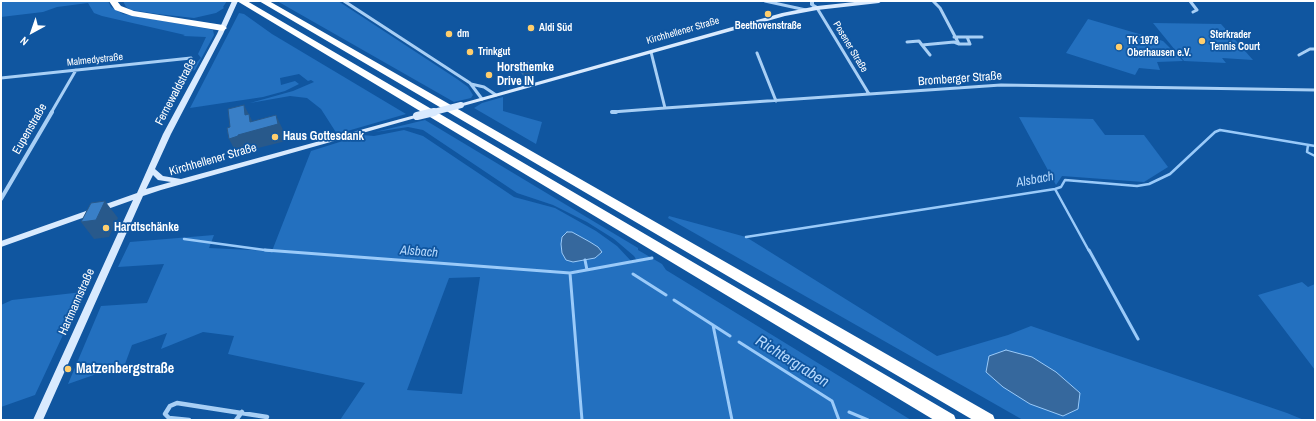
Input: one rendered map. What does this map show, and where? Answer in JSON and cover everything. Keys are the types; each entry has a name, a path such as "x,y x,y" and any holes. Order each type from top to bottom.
{"highway":[{"path":"113,1 118,8 129,13 224,25"},
{"path":"119,1 123,8 134,12 224,25"},
{"path":"241,1 948,420"},
{"path":"263,1 987,420"}],"main road":[{"name":"Kirchhellener Straße","path":"1,244 187,180 417,116 806,10 879,1"},
{"name":"Fernewaldstraße","path":"140,195 177,113 234,4"},
{"path":"151,169 157,175 166,179 187,180"},
{"name":"Hartmannstraße","path":"38,420 140,195"}],"street":[{"path":"344,1 470,84 482,99"},
{"path":"765,1 806,10"},
{"path":"812,1 812,4 817,8"},
{"path":"933,1 940,8 959,44"},
{"path":"1190,1 1197,10 1193,12"},
{"name":"Posener Straße","path":"817,8 869,94"},
{"path":"954,37 982,37"},
{"path":"922,45 954,42 959,44 970,44 967,37"},
{"path":"907,42 919,41 930,55"},
{"path":"1299,55 1310,49 1315,49"},
{"path":"651,52 665,108"},
{"path":"757,54 776,101"},
{"name":"Malmedystraße","path":"1,78 191,58"},
{"name":"Eupenstraße","path":"1,199 76,70"},
{"path":"470,84 484,87 496,95"},
{"name":"Bromberger Straße","path":"612,112 1001,85 1315,90"},
{"path":"189,420 169,418 166,414 170,406 177,403 267,417"},
{"path":"236,420 242,412"}],"shaded area":[{"path":"1,1 108,1 111,7 123,14 209,29 213,30 214,35 195,70 191,71 192,64 201,58 198,54 206,37 183,36 185,35 102,16 94,13 88,3 57,7 43,12 1,17"},
{"path":"123,1 227,1 223,7 224,8 216,13 194,18 131,10 126,7"},
{"path":"277,1 338,1 457,79 468,87 473,95 471,98 454,102"},
{"path":"239,13 244,14 272,34 406,114 337,134 321,109 307,98 290,96 250,103 293,91 314,82 311,80 308,81 299,74 280,78 281,85 295,81 299,84 285,91 263,97 190,108"},
{"name":"TK 1978 Oberhausen e.V.","path":"1088,19 1163,41 1183,61 1157,62 1160,70 1139,68 1135,75 1066,53"},
{"name":"Sterkrader Tennis Court","path":"1153,23 1221,24 1253,60 1222,58 1226,63 1184,61"},
{"path":"503,97 503,111 542,122 536,144 474,108 482,103"},
{"path":"1019,117 1093,119 1105,135 1144,135 1168,167 1144,182 1062,176 1056,185"},
{"path":"425,120 638,248 638,250 662,264 666,270 911,420 340,420 365,383 228,354 234,336 203,332 161,349 167,333 132,345 125,364 68,384 101,306 147,303 164,264 118,267 130,242 214,235 209,248 272,251 311,151 362,135 374,136 404,130 423,136 514,197 555,208 596,231 617,246 632,262 637,261 634,256 614,239 587,222 553,205 517,193 423,130 408,127 375,132","holes":["480,277 462,394 407,390 449,278"]},
{"path":"669,216 746,237 937,356 1008,335 1031,326 1304,420 1023,420 668,218"},
{"path":"567,232 572,232 590,242 598,247 602,252 595,258 573,262 566,260 562,253 561,244 562,237"},
{"path":"1302,282 1308,287 1315,284 1315,370 1258,295"},
{"path":"83,292 35,395 1,407 1,305 12,300"},
{"path":"1006,350 1032,357 1056,372 1080,393 1078,409 1063,416 1030,404 1003,387 986,372 989,356"}],"building":[{"path":"528,61 533,68 523,71 518,64"},
{"path":"244,105 245,115 249,114 250,122 276,115 278,124 229,139 227,128 230,127 228,109"},
{"path":"105,201 96,220 81,222 91,203"}],"waterway":[{"name":"Alsbach","path":"1055,189 1061,187 1065,180 1137,186 1149,184 1170,174 1215,132 1220,130 1315,146"},
{"name":"Alsbach","path":"1308,145 1307,152 1315,156"},
{"name":"Alsbach","path":"746,237 1055,189"},
{"path":"1055,189 1089,251"},
{"name":"Alsbach","path":"184,239 272,251"},
{"name":"Alsbach","path":"265,250 570,273"},
{"path":"1089,250 1138,339"},
{"name":"Alsbach","path":"587,270 652,258"},
{"path":"585,260 587,270"},
{"name":"Alsbach","path":"570,273 587,270"},
{"path":"570,273 582,420"},
{"name":"Richtergraben","path":"633,274 666,295"},
{"name":"Richtergraben","path":"674,300 713,325"},
{"name":"Richtergraben","path":"713,325 730,336"},
{"path":"713,325 732,420"},
{"name":"Richtergraben","path":"739,342 832,401 839,420"},
{"name":"Richtergraben","path":"849,412 868,420"}],"place":[{"name":"Beethovenstraße","path":"768,14"},
{"name":"Aldi Süd","path":"531,28"},
{"name":"dm","path":"449,34"},
{"name":"Sterkrader Tennis Court","path":"1202,41"},
{"name":"TK 1978 Oberhausen e.V.","path":"1119,47"},
{"name":"Trinkgut","path":"470,52"},
{"name":"Horsthemke Drive IN","path":"489,75"},
{"name":"Haus Gottesdank","path":"275,137"},
{"name":"Hardtschänke","path":"106,228"},
{"name":"Matzenbergstraße","path":"68,369"}]}
